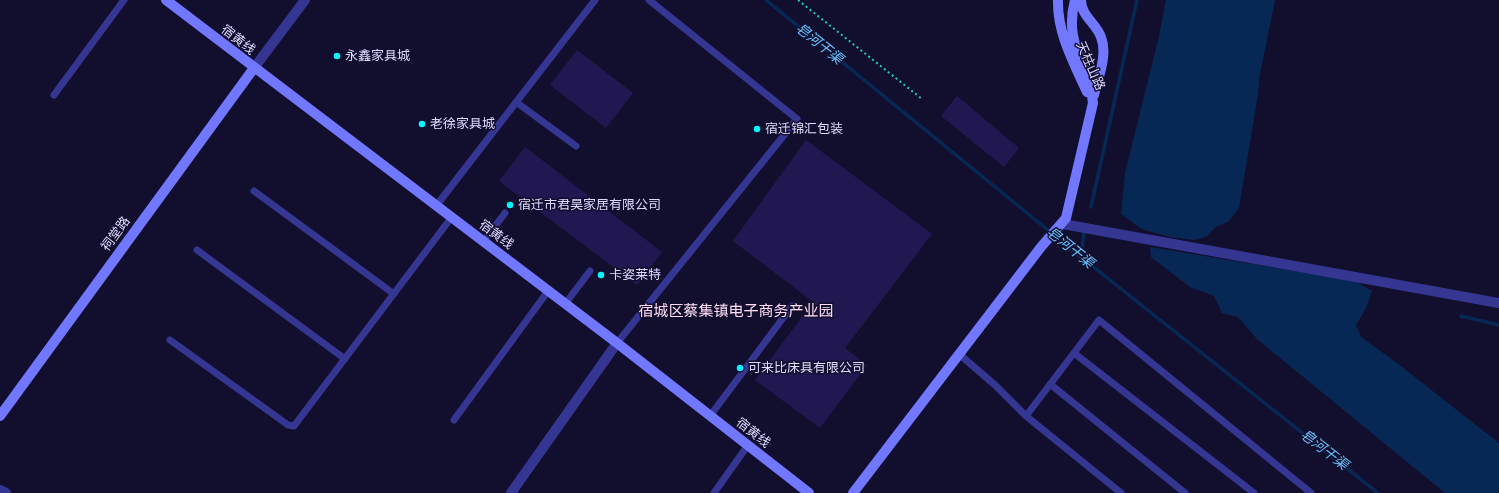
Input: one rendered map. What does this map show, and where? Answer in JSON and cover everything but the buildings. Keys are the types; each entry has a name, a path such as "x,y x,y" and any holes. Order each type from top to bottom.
{"street":[{"name":"宿黄线","path":"166,0 617,343 809,493"},
{"path":"254,68 305,0"},
{"name":"天柱山路","path":"1058,0 1061,28 1069,54 1093,103"},
{"path":"853,493 1041,247 1061,225 1067,215 1093,103 1091,86 1075,48 1071,28 1075,0"},
{"name":"天柱山路","path":"1080,0 1083,12 1099,34 1103,46 1103,57 1093,103"},
{"name":"祠堂路","path":"0,416 254,68"},
{"path":"1061,225 1499,303"},
{"path":"511,493 617,343"},
{"path":"0,490 6,493"}],"lane":[{"path":"54,95 124,0"},
{"path":"436,206 595,0"},
{"path":"617,343 797,119 649,0"},
{"path":"516,102 576,146"},
{"path":"254,191 394,294"},
{"path":"483,242 505,213"},
{"path":"170,340 288,425 294,426 452,218"},
{"path":"197,250 344,359"},
{"path":"565,304 590,271"},
{"path":"454,420 548,291"},
{"path":"710,416 792,306"},
{"path":"1026,416 1099,320 1309,492"},
{"path":"1074,352 1254,493"},
{"path":"959,354 996,385 1026,416 1121,493"},
{"path":"1050,384 1185,493"},
{"path":"714,493 748,445"}],"path":[{"path":"798,0 922,99"}],"water":[{"path":"1166,0 1275,0 1259,79 1258,95 1239,208 1229,221 1216,227 1207,236 1195,240 1170,237 1142,229 1121,214 1125,173 1159,36"},
{"path":"1150,247 1355,281 1372,291 1366,308 1356,325 1361,337 1397,363 1499,443 1499,493 1445,493 1257,339 1238,317 1222,313 1214,296 1190,287 1151,257"}],"waterway":[{"name":"皂河干渠","path":"766,0 1081,257 1378,493"},
{"path":"1091,207 1137,0"},
{"path":"1081,257 1084,232"},
{"path":"1461,316 1499,325"}],"place":[{"name":"永鑫家具城","path":"337,56"},
{"name":"老徐家具城","path":"422,124"},
{"name":"宿迁锦汇包装","path":"757,129"},
{"name":"宿迁市君昊家居有限公司","path":"510,205"},
{"name":"卡姿莱特","path":"601,275"},
{"name":"可来比床具有限公司","path":"740,368"}],"district":[{"name":"宿城区蔡集镇电子商务产业园","path":"736,312"}]}
